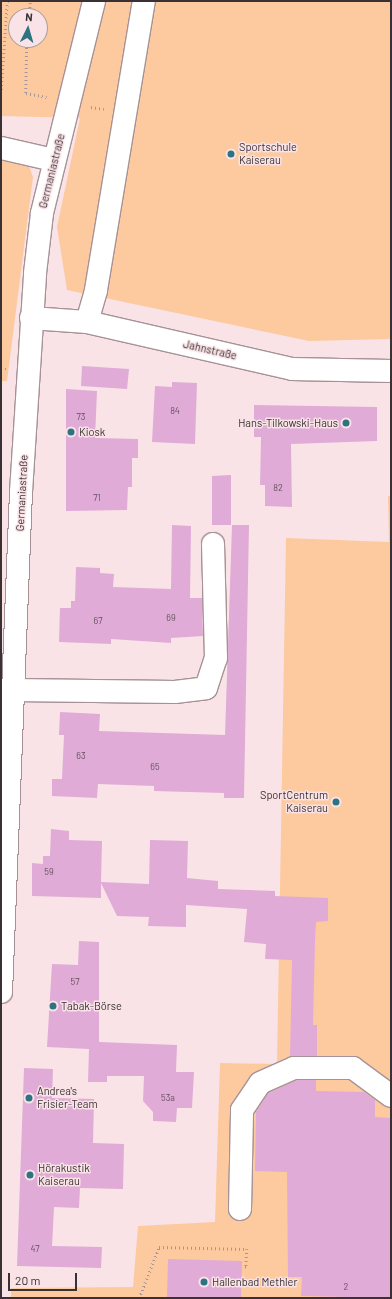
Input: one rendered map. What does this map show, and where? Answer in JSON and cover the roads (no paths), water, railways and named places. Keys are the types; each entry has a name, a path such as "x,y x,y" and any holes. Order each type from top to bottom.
{"street":[{"name":"Germaniastraße","path":"1,992 13,690 31,318 42,213 94,1"},
{"path":"87,322 96,290 144,1"},
{"path":"1,148 54,160"},
{"name":"Jahnstraße","path":"31,318 87,322 292,369 391,371"},
{"path":"13,690 175,692 206,688 216,658 213,544"},
{"path":"240,1209 242,1110 260,1083 294,1068 353,1068 391,1096"}],"place":[{"name":"Sportschule Kaiserau","path":"231,154"},
{"name":"Hans-Tilkowski-Haus","path":"346,423"},
{"name":"Kiosk","path":"71,432"},
{"name":"SportCentrum Kaiserau","path":"336,802"},
{"name":"Tabak-Börse","path":"53,1006"},
{"name":"Andrea's Frisier-Team","path":"29,1098"},
{"name":"Hörakustik Kaiserau","path":"30,1175"},
{"name":"Hallenbad Methler","path":"204,1282"}]}
